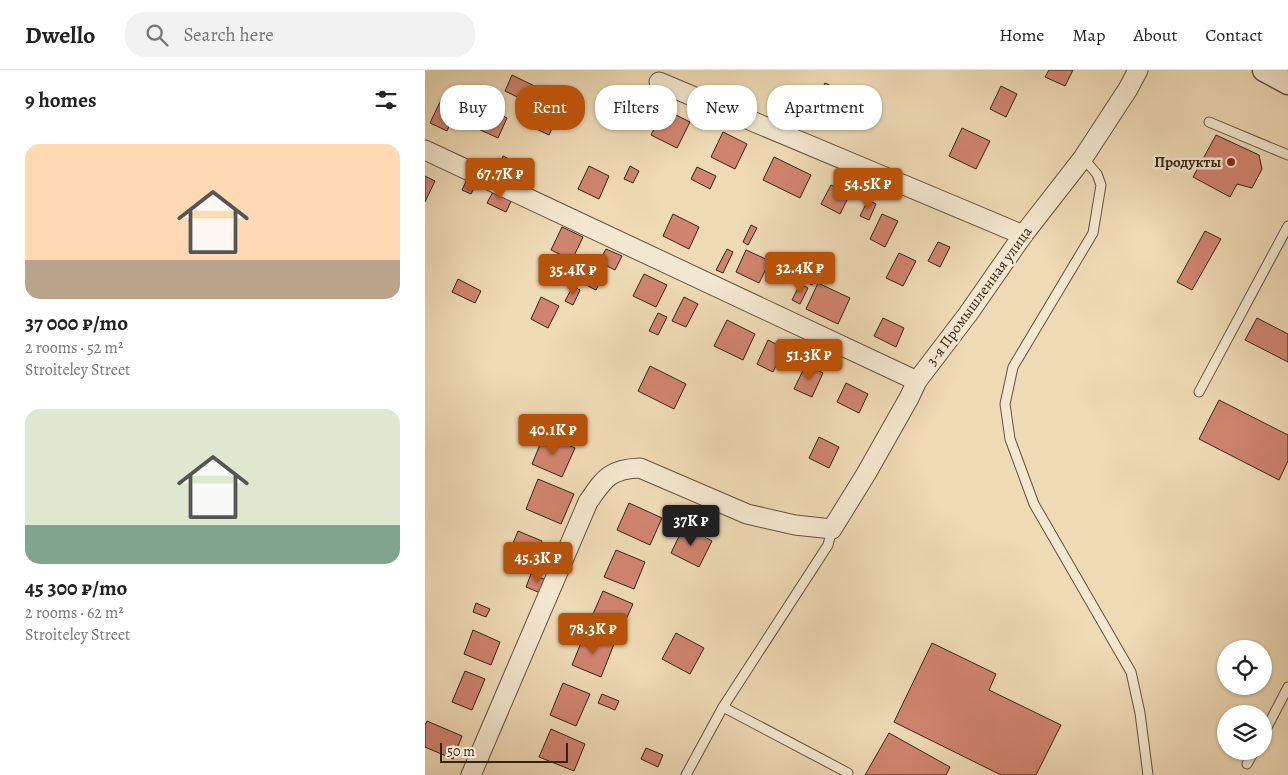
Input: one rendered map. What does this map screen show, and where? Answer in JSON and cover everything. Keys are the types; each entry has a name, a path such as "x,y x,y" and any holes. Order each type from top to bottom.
{"street":[{"name":"3-я Промышленная улица","path":"832,529 909,398 917,381 968,314 1023,235 1083,158 1128,89 1138,70"},
{"path":"1264,70 1288,84"},
{"path":"659,82 1023,235"},
{"path":"425,150 917,381"},
{"path":"471,775 588,502 601,483 612,473 626,468 640,468 747,514 795,525 832,529"}],"lane":[{"path":"1209,122 1288,155"},
{"path":"1083,158 1097,174 1101,185 1093,233 1013,367 1005,404 1010,439 1034,504 1131,672 1140,713 1148,775"},
{"path":"1199,392 1288,226"},
{"path":"686,775 723,707 828,545 832,529"},
{"path":"1272,717 1288,687"},
{"path":"723,707 848,773"},
{"path":"1247,764 1249,760"}],"building":[{"path":"1049,70 1073,70 1065,86 1045,77"},
{"path":"512,75 532,85 515,85 515,96 505,91"},
{"path":"1001,86 1017,94 1006,117 990,109"},
{"path":"440,102 440,128 430,123"},
{"path":"677,116 687,120 687,128 677,148 651,135 654,130 677,130"},
{"path":"962,128 990,141 976,169 949,156"},
{"path":"481,130 502,130 498,138"},
{"path":"538,130 551,130 549,135"},
{"path":"723,132 747,144 735,169 711,157"},
{"name":"Продукты","path":"1216,135 1259,155 1262,169 1252,188 1237,184 1230,197 1193,177"},
{"path":"503,156 529,169 526,176 500,163"},
{"path":"774,157 811,175 800,198 763,180"},
{"path":"589,166 609,176 599,199 578,189"},
{"path":"630,166 639,171 633,183 624,179"},
{"path":"697,167 716,176 710,189 691,179"},
{"path":"469,175 478,180 471,194 462,190"},
{"path":"425,176 435,181 425,202"},
{"path":"831,185 850,194 840,214 821,204"},
{"path":"495,188 513,197 506,212 487,203"},
{"path":"868,200 876,204 869,220 860,216"},
{"path":"673,214 699,227 689,249 663,236"},
{"path":"882,214 898,221 885,247 870,239"},
{"path":"751,225 757,228 748,245 743,242"},
{"path":"562,227 583,237 572,260 551,250"},
{"path":"1205,231 1221,239 1192,290 1177,282"},
{"path":"938,242 950,247 940,267 928,261"},
{"path":"606,249 622,256 615,270 599,262"},
{"path":"727,249 733,252 723,273 716,270"},
{"path":"746,250 770,261 759,283 736,272"},
{"path":"899,253 916,261 903,286 886,278"},
{"path":"804,261 820,268 812,285 796,277"},
{"path":"644,274 667,285 656,307 633,296"},
{"path":"593,276 601,280 596,290 588,286"},
{"path":"458,279 481,291 475,303 452,292"},
{"path":"818,283 850,298 838,324 806,309"},
{"path":"800,284 808,288 800,304 792,300"},
{"path":"573,286 580,290 573,305 565,301"},
{"path":"541,297 559,306 548,328 531,319"},
{"path":"684,297 698,304 686,327 672,321"},
{"path":"658,313 667,317 658,335 649,331"},
{"path":"883,318 904,328 896,347 874,336"},
{"path":"1257,318 1288,334 1288,362 1245,340"},
{"path":"727,320 755,334 743,360 714,346"},
{"path":"768,340 784,348 773,372 757,364"},
{"path":"806,364 823,373 812,397 794,389"},
{"path":"650,366 686,384 674,409 638,391"},
{"path":"846,383 868,394 859,413 837,402"},
{"path":"1219,400 1288,435 1288,461 1279,480 1199,439"},
{"path":"544,435 575,448 562,477 532,464"},
{"path":"819,437 839,447 829,468 809,458"},
{"path":"538,479 574,494 561,524 526,509"},
{"path":"629,503 662,518 650,545 617,530"},
{"path":"684,526 712,541 699,567 671,553"},
{"path":"518,531 542,541 533,563 509,553"},
{"path":"616,550 645,562 634,589 604,577"},
{"path":"531,574 551,582 545,595 526,587"},
{"path":"603,591 633,604 623,626 593,614"},
{"path":"476,603 490,609 486,617 473,612"},
{"path":"473,630 500,642 491,665 464,654"},
{"path":"585,633 614,644 601,677 572,665"},
{"path":"676,633 704,648 690,674 662,659"},
{"path":"932,643 996,674 989,690 1061,725 1036,775 1001,775 894,722"},
{"path":"465,671 485,679 472,710 452,702"},
{"path":"563,683 590,694 576,726 550,715"},
{"path":"602,694 619,701 615,710 598,703"},
{"path":"427,721 462,736 453,759 425,747 425,725"},
{"path":"551,729 585,744 574,771 539,757"},
{"path":"889,733 950,767 946,775 865,775"},
{"path":"646,748 663,755 658,767 641,759"}],"place":[{"name":"Продукты","path":"1231,162"}]}
